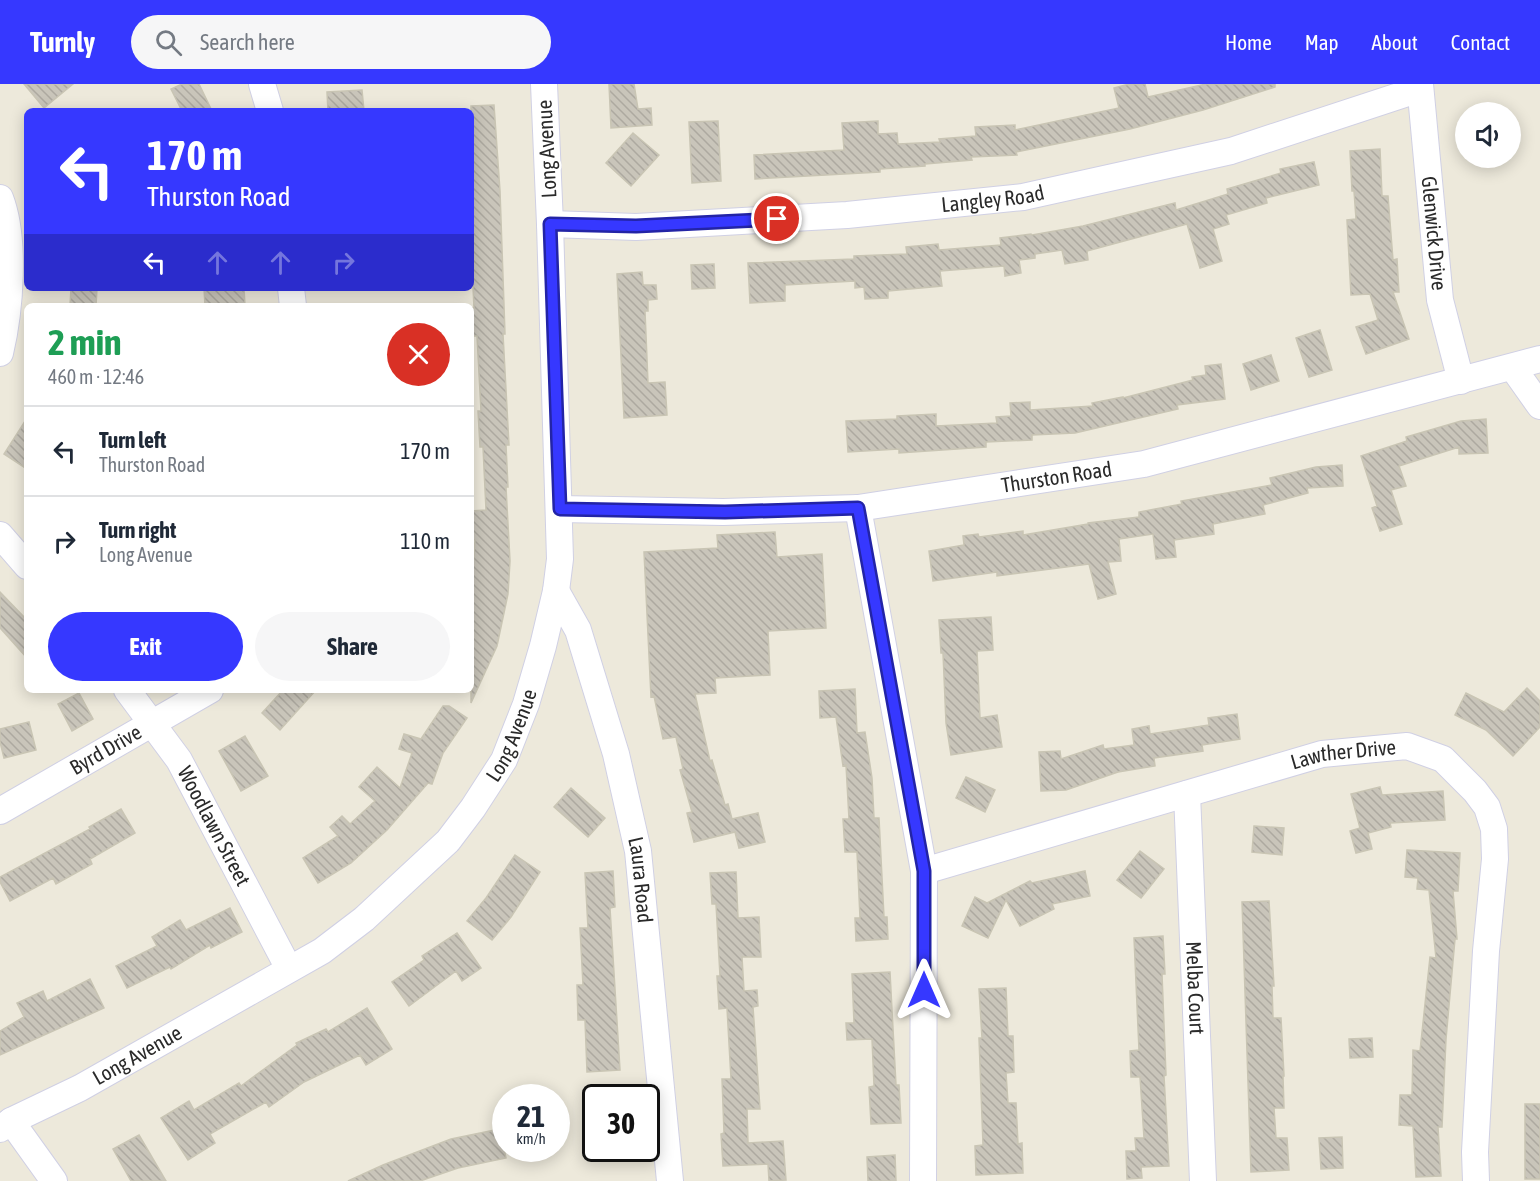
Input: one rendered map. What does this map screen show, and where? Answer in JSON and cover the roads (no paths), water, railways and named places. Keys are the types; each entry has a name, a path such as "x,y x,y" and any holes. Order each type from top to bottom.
{"street":[{"path":"261,84 269,108"},
{"name":"Long Avenue","path":"5,1125 80,1088 322,951 364,919 448,841 504,760 526,704 543,646 556,591 560,559 544,84"},
{"name":"Langley Road","path":"550,224 636,226 824,217 1023,197 1231,151 1420,86"},
{"name":"Glenwick Drive","path":"1420,86 1440,300 1461,381"},
{"path":"0,198 4,210 10,256 4,335 0,353"},
{"name":"Thurston Road","path":"560,509 725,512 858,508 1144,465 1540,359"},
{"path":"1513,368 1540,406"},
{"path":"858,508 924,871 923,1181"},
{"path":"0,535 24,563"},
{"name":"Laura Road","path":"556,591 578,630 616,754 638,851 670,1181"},
{"name":"Woodlawn Street","path":"129,693 178,760 289,969"},
{"name":"Byrd Drive","path":"0,811 205,693"},
{"name":"Lawther Drive","path":"924,871 1322,754 1407,746 1443,759 1475,791 1487,807 1494,829 1495,859 1486,951 1475,1152 1476,1181"},
{"name":"Melba Court","path":"1187,794 1203,1181"},
{"path":"5,1125 54,1181"}]}
